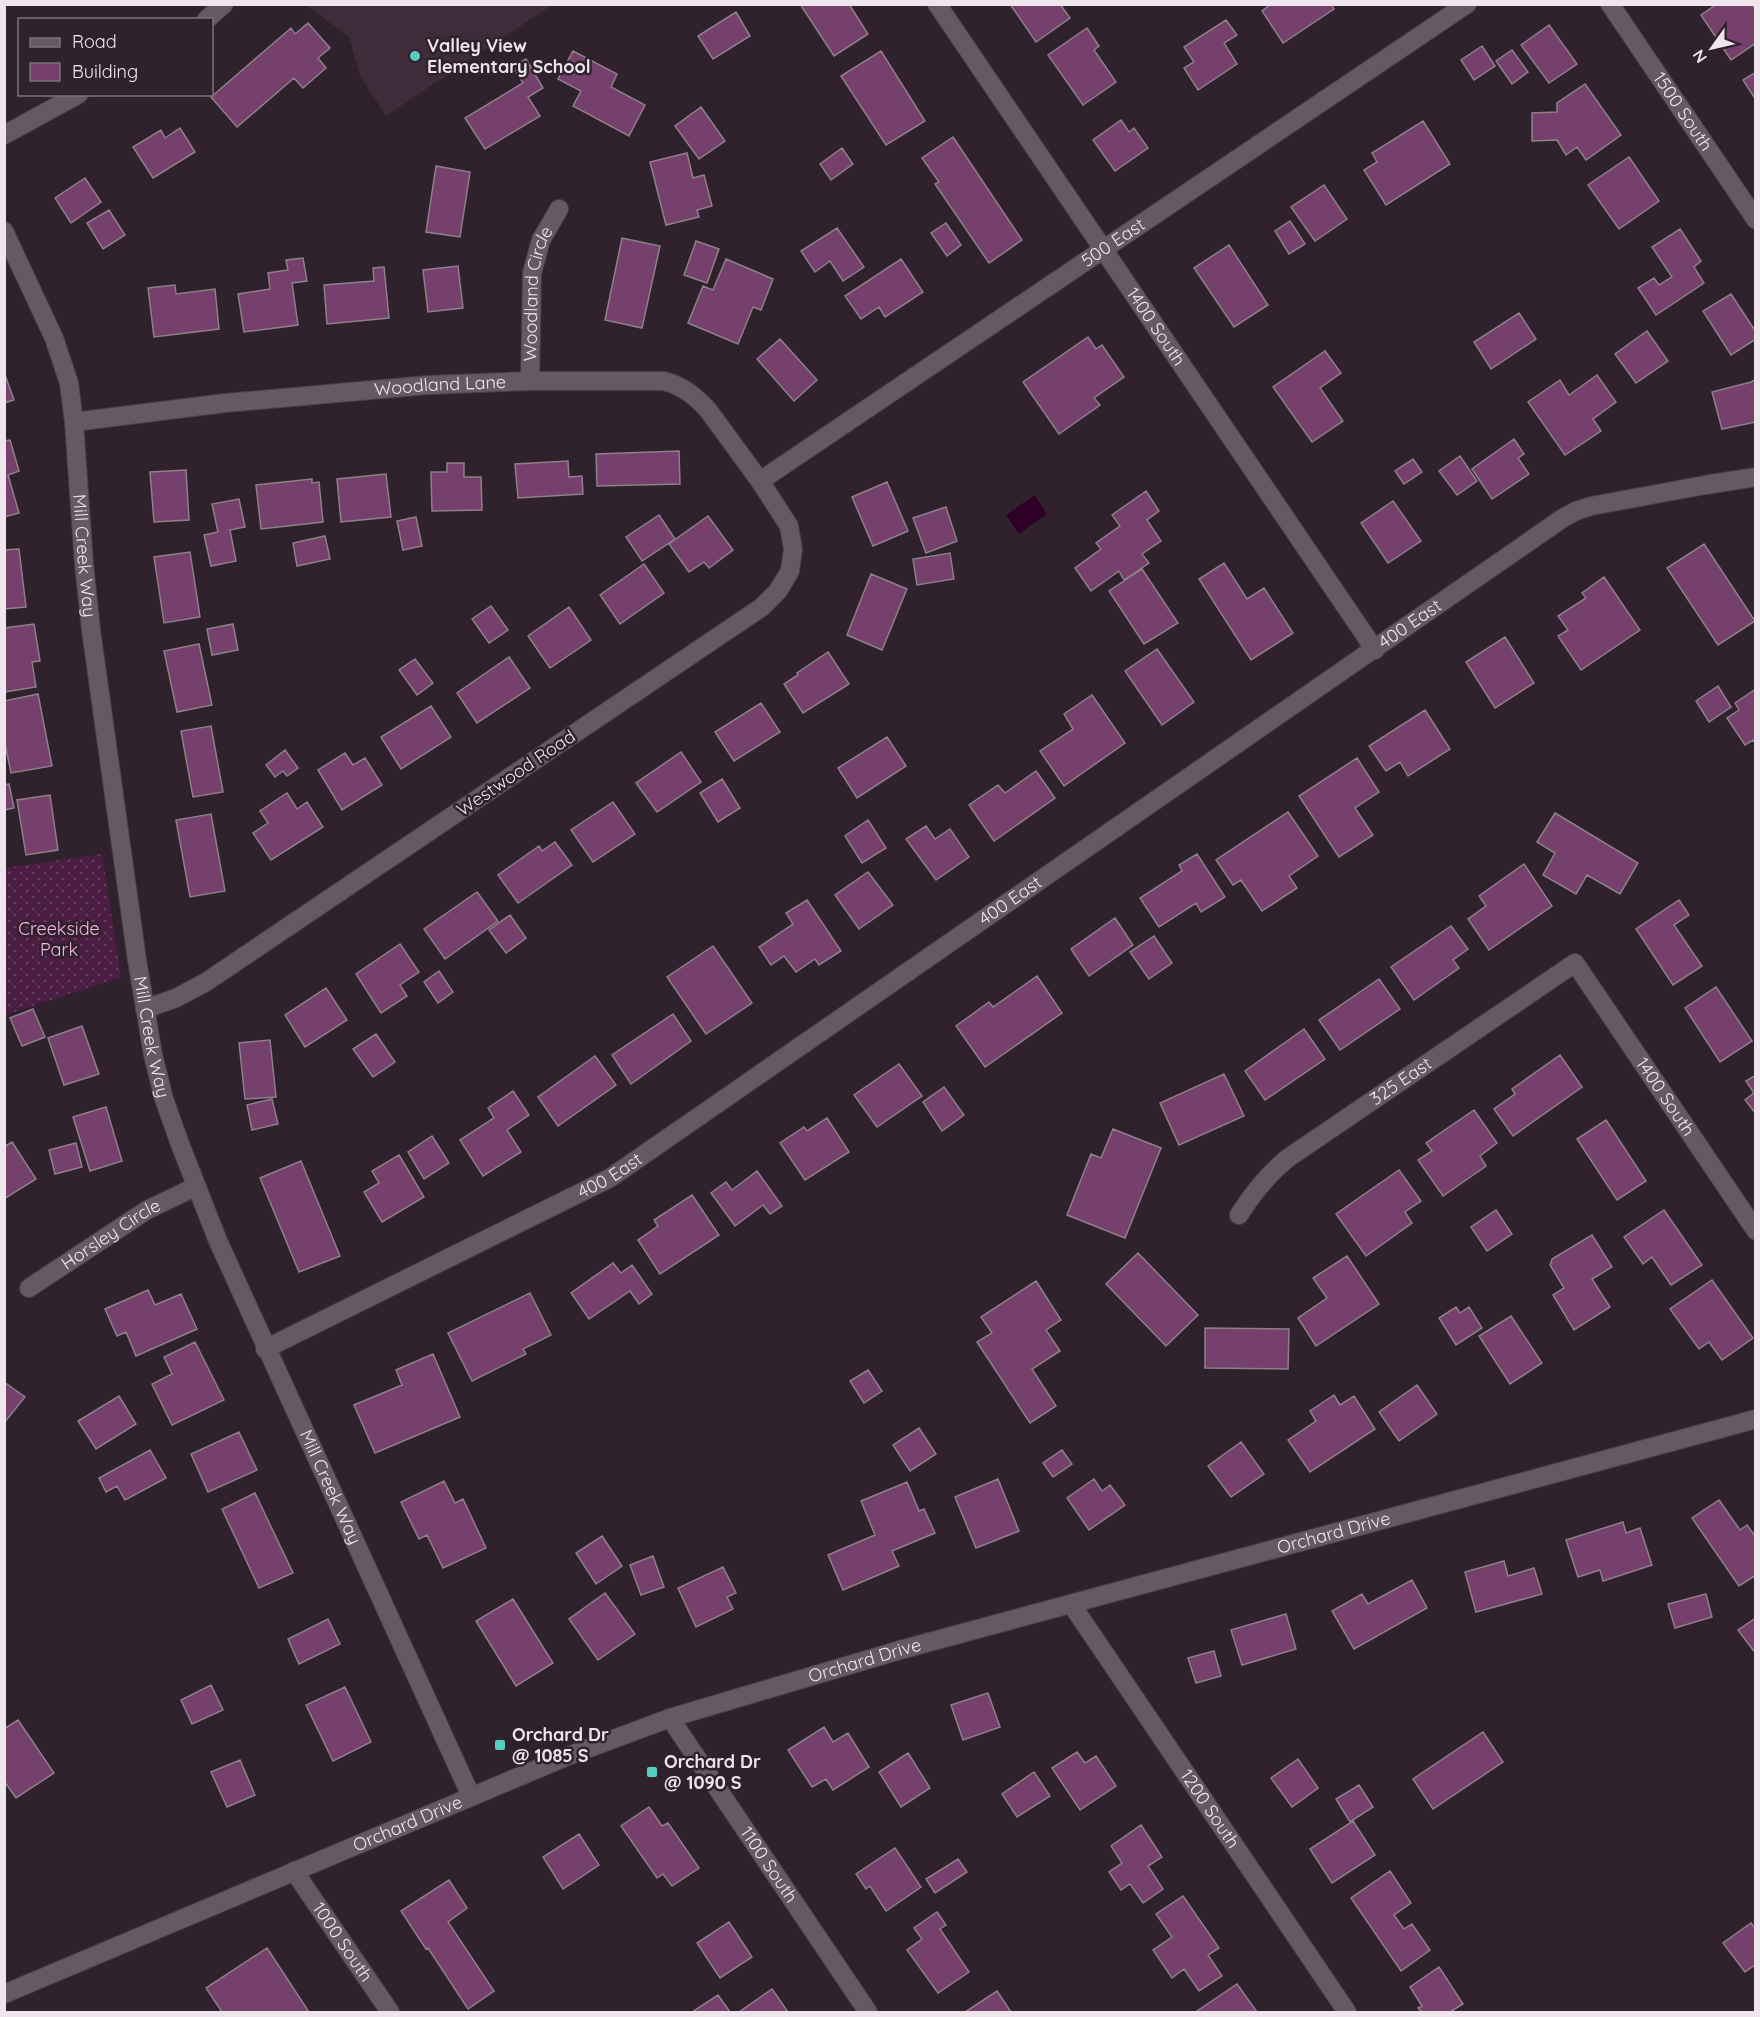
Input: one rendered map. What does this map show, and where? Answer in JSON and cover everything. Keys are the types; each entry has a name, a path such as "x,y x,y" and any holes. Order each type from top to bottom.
{"street":[{"path":"208,18 224,4"},
{"name":"1400 South","path":"937,4 1375,650"},
{"name":"500 East","path":"760,481 1467,4"},
{"name":"1500 South","path":"1610,4 1755,220"},
{"path":"4,135 75,96"},
{"name":"Woodland Circle","path":"530,381 532,273 541,240 558,209"},
{"name":"Mill Creek Way","path":"4,231 63,360 69,383 91,630 145,1009 164,1100 195,1187 265,1348 471,1796"},
{"name":"Woodland Lane","path":"74,422 327,393 428,385 652,380 678,385 699,401 760,481"},
{"name":"400 East","path":"265,1348 610,1178 1576,511 1591,506 1755,478"},
{"name":"Westwood Road","path":"145,1009 176,998 206,982 762,607 778,591 790,571 793,549 789,526 760,481"},
{"name":"1400 South","path":"1575,963 1755,1231"},
{"name":"325 East","path":"1239,1215 1252,1194 1270,1173 1575,963"},
{"name":"Horsley Circle","path":"28,1288 147,1210 195,1187"},
{"name":"Orchard Drive","path":"4,1994 471,1796 568,1756 670,1718 890,1653 1755,1420"},
{"name":"1200 South","path":"1072,1605 1347,2013"},
{"name":"1100 South","path":"670,1718 868,2013"},
{"name":"1000 South","path":"294,1871 390,2013"}],"shaded area":[{"name":"Valley View Elementary School","path":"306,5 552,5 386,116 360,76 349,37"},
{"path":"1035,495 1047,514 1019,534 1006,515"}],"green space":[{"name":"Creekside Park","path":"102,854 121,977 5,1015 5,868"}],"building":[{"path":"800,4 849,4 868,34 834,56"},
{"path":"1010,4 1060,4 1070,18 1036,42"},
{"path":"1271,4 1331,4 1334,9 1283,43 1262,11"},
{"path":"1717,4 1752,4 1756,10 1756,43 1731,60 1701,15"},
{"path":"736,12 750,36 713,59 698,36"},
{"path":"1226,20 1237,35 1224,43 1237,64 1198,90 1184,68 1194,62 1184,47"},
{"path":"308,23 330,48 318,58 326,68 303,88 294,78 237,127 211,97 291,28 295,34"},
{"path":"1549,25 1577,64 1549,83 1521,45"},
{"path":"1087,28 1099,46 1094,50 1116,82 1083,105 1048,55"},
{"path":"1482,46 1495,66 1474,80 1461,60"},
{"path":"1512,50 1528,72 1512,84 1496,61"},
{"path":"573,51 617,74 611,87 645,105 629,136 573,106 581,91 558,79"},
{"path":"881,51 925,121 886,145 841,76"},
{"path":"526,59 543,88 528,97 540,116 485,149 465,118 523,83 513,66"},
{"path":"1756,72 1756,100 1743,80"},
{"path":"1585,84 1621,135 1586,160 1577,147 1566,155 1557,140 1532,141 1532,113 1557,112 1557,103"},
{"path":"701,107 725,141 699,159 675,126"},
{"path":"1121,120 1129,132 1134,128 1148,148 1115,171 1093,140"},
{"path":"1423,121 1450,164 1386,205 1364,170 1377,162 1372,153"},
{"path":"180,128 195,152 153,178 133,147 161,130 165,138"},
{"path":"953,137 1022,240 989,263 935,184 939,182 922,158"},
{"path":"842,148 853,164 831,180 820,164"},
{"path":"687,153 693,178 704,175 712,206 697,210 699,217 666,225 650,162"},
{"path":"1629,157 1659,201 1619,229 1588,185"},
{"path":"436,166 470,172 460,237 426,232"},
{"path":"85,178 101,202 71,223 55,198"},
{"path":"1324,185 1347,219 1315,241 1291,207"},
{"path":"109,210 125,235 103,249 87,223"},
{"path":"1290,221 1305,244 1289,254 1275,231"},
{"path":"946,223 961,245 947,256 931,233"},
{"path":"837,228 864,267 843,281 830,261 815,272 801,251"},
{"path":"1680,229 1701,261 1694,267 1704,283 1656,315 1638,288 1654,278 1659,285 1672,277 1652,247"},
{"path":"622,238 660,246 642,328 605,320"},
{"path":"696,241 719,249 707,283 684,275"},
{"path":"1229,245 1268,305 1234,327 1194,268"},
{"path":"303,258 307,281 292,283 298,325 244,332 238,294 270,289 268,273 288,270 286,260"},
{"path":"726,259 773,279 761,310 753,307 738,344 688,323 703,286 713,290"},
{"path":"901,259 923,292 885,317 879,307 861,319 845,296"},
{"path":"458,266 463,308 428,312 423,270"},
{"path":"384,267 389,318 327,324 324,285 374,281 373,268"},
{"path":"175,285 176,294 215,289 219,329 154,337 148,288"},
{"path":"1731,294 1756,332 1756,339 1731,355 1703,311"},
{"path":"1519,313 1536,339 1491,369 1474,342"},
{"path":"1647,331 1668,361 1636,383 1615,354"},
{"path":"1088,337 1096,349 1102,345 1124,377 1094,398 1100,405 1059,434 1023,382"},
{"path":"780,339 817,380 794,401 757,359"},
{"path":"1325,351 1341,373 1320,388 1343,421 1312,442 1273,387"},
{"path":"4,372 14,400 4,403"},
{"path":"1597,375 1616,402 1593,419 1601,431 1565,455 1528,402 1560,380 1569,395"},
{"path":"1756,379 1756,422 1722,429 1712,392"},
{"path":"1514,439 1524,454 1518,458 1529,474 1492,499 1472,469"},
{"path":"10,440 19,471 8,475 19,513 4,517 4,441"},
{"path":"679,451 680,484 597,486 596,454"},
{"path":"1460,456 1477,481 1457,495 1439,471"},
{"path":"1413,459 1422,472 1404,484 1395,471"},
{"path":"568,461 569,477 582,476 583,494 518,498 515,464"},
{"path":"447,463 464,463 464,477 481,477 482,510 432,511 431,472 447,472"},
{"path":"186,470 189,520 154,522 150,472"},
{"path":"386,474 391,517 341,522 337,479"},
{"path":"312,479 312,483 319,482 323,522 261,529 256,485"},
{"path":"887,482 908,531 873,546 852,497"},
{"path":"1146,491 1159,511 1147,520 1161,541 1142,554 1149,563 1124,580 1119,571 1091,591 1075,568 1101,549 1096,543 1120,526 1112,515"},
{"path":"239,499 245,527 230,530 236,561 211,566 204,535 218,532 212,504"},
{"path":"1393,501 1421,541 1388,563 1361,523"},
{"path":"946,507 957,541 926,553 913,518"},
{"path":"659,515 675,539 642,561 626,537"},
{"path":"708,516 733,550 709,568 704,562 689,572 669,544"},
{"path":"416,517 422,546 403,550 397,521"},
{"path":"325,536 330,559 297,566 293,543"},
{"path":"1704,544 1755,621 1718,645 1667,568"},
{"path":"19,549 26,607 4,609 4,550"},
{"path":"190,552 200,617 164,623 154,557"},
{"path":"950,553 954,579 917,585 913,559"},
{"path":"1224,563 1247,599 1264,588 1293,633 1251,660 1199,579"},
{"path":"644,564 664,593 620,624 600,595"},
{"path":"1142,569 1178,623 1144,644 1109,591"},
{"path":"871,574 907,589 882,650 847,635"},
{"path":"1604,577 1640,630 1581,670 1558,636 1568,630 1558,616 1586,598 1582,593"},
{"path":"491,606 508,630 489,643 472,619"},
{"path":"569,607 591,640 550,668 528,636"},
{"path":"34,624 40,661 32,662 36,687 4,692 4,628"},
{"path":"233,624 238,650 212,655 207,629"},
{"path":"1505,637 1534,683 1495,708 1466,662"},
{"path":"199,644 212,705 177,712 164,651"},
{"path":"1157,649 1194,702 1162,725 1125,671"},
{"path":"828,652 849,684 803,713 784,684"},
{"path":"509,657 530,688 477,723 457,693"},
{"path":"415,659 433,683 417,695 399,670"},
{"path":"1718,686 1731,707 1709,722 1696,701"},
{"path":"1756,689 1756,743 1753,740 1745,745 1727,718 1739,710 1735,703"},
{"path":"38,694 52,766 11,773 4,739 4,701"},
{"path":"1092,695 1125,743 1064,786 1040,751 1073,729 1064,714"},
{"path":"761,703 780,732 734,761 715,732"},
{"path":"431,706 451,737 401,769 381,737"},
{"path":"1425,710 1450,749 1408,776 1400,762 1386,771 1369,746"},
{"path":"211,726 223,792 193,797 181,731"},
{"path":"887,737 906,766 857,798 838,768"},
{"path":"285,750 298,768 287,776 283,771 275,777 266,765"},
{"path":"681,752 701,782 657,812 636,783"},
{"path":"345,753 353,765 365,758 382,785 342,810 318,770"},
{"path":"1357,758 1379,792 1355,808 1373,835 1339,857 1299,796"},
{"path":"1036,771 1055,798 994,841 969,805 998,785 1005,793"},
{"path":"722,779 740,808 718,822 700,793"},
{"path":"9,784 14,808 4,810 4,785"},
{"path":"287,793 297,809 307,802 323,827 271,860 253,833 268,823 260,811"},
{"path":"50,795 58,850 26,855 17,800"},
{"path":"613,802 635,834 593,862 571,830"},
{"path":"1288,812 1318,856 1289,876 1297,888 1262,911 1241,880 1233,885 1216,860"},
{"path":"1555,813 1638,863 1620,894 1587,875 1576,894 1543,875 1555,853 1537,842"},
{"path":"211,814 225,891 190,897 176,820"},
{"path":"868,820 886,848 862,863 845,836"},
{"path":"926,826 935,839 950,829 969,857 936,880 906,839"},
{"path":"555,842 572,865 518,903 498,875 539,846 542,851"},
{"path":"1197,854 1225,897 1201,912 1196,903 1159,927 1140,898 1182,871 1179,865"},
{"path":"1524,864 1552,906 1489,950 1468,919 1486,906 1479,896"},
{"path":"868,872 893,905 859,929 835,895"},
{"path":"477,892 498,921 445,959 424,929"},
{"path":"807,900 841,951 819,965 815,959 796,972 784,956 771,965 759,947 793,924 786,913"},
{"path":"1679,900 1689,915 1674,925 1702,966 1673,985 1636,929"},
{"path":"510,915 526,938 506,953 489,930"},
{"path":"1115,918 1133,945 1089,976 1071,949"},
{"path":"1451,926 1468,949 1453,960 1459,968 1414,1000 1391,967"},
{"path":"1154,936 1172,963 1149,979 1130,952"},
{"path":"400,944 419,972 400,985 407,996 381,1013 356,974"},
{"path":"713,946 752,1003 706,1034 667,977"},
{"path":"439,971 453,992 438,1003 424,982"},
{"path":"1037,976 1062,1013 985,1067 956,1026 989,1002 993,1007"},
{"path":"1379,979 1400,1009 1340,1050 1319,1020"},
{"path":"1716,987 1752,1041 1720,1062 1685,1008"},
{"path":"326,988 347,1020 305,1047 285,1015"},
{"path":"33,1009 45,1037 22,1046 10,1018"},
{"path":"673,1014 691,1041 631,1084 612,1055"},
{"path":"82,1026 99,1074 64,1085 48,1038"},
{"path":"1304,1029 1325,1059 1265,1100 1245,1071"},
{"path":"376,1034 395,1062 373,1077 353,1049"},
{"path":"270,1040 276,1097 245,1099 239,1043"},
{"path":"1560,1055 1582,1087 1513,1136 1494,1109 1515,1094 1512,1089"},
{"path":"595,1056 616,1085 558,1126 538,1097"},
{"path":"899,1064 922,1096 877,1127 854,1095"},
{"path":"1224,1074 1244,1116 1179,1145 1160,1103"},
{"path":"1756,1075 1756,1114 1745,1100 1754,1093 1746,1081"},
{"path":"944,1087 964,1115 942,1131 923,1102"},
{"path":"513,1091 529,1115 507,1130 521,1152 483,1176 460,1140 494,1118 488,1108"},
{"path":"272,1099 278,1124 252,1130 247,1105"},
{"path":"106,1107 122,1161 90,1171 73,1117"},
{"path":"1474,1110 1497,1143 1480,1156 1486,1166 1443,1196 1418,1160 1432,1151 1426,1143"},
{"path":"827,1118 849,1152 805,1180 780,1143 804,1127 807,1131"},
{"path":"1606,1120 1646,1181 1617,1200 1577,1139"},
{"path":"1113,1129 1161,1148 1125,1238 1067,1215 1091,1154 1101,1158"},
{"path":"432,1136 449,1163 424,1179 408,1152"},
{"path":"12,1142 36,1179 4,1199 4,1147"},
{"path":"76,1143 82,1167 55,1174 49,1150"},
{"path":"399,1155 424,1197 382,1222 364,1192 379,1183 372,1171"},
{"path":"301,1161 340,1256 299,1272 260,1178"},
{"path":"1399,1170 1421,1201 1405,1212 1412,1223 1366,1256 1336,1214"},
{"path":"757,1171 782,1206 770,1214 763,1205 735,1226 711,1193 726,1182 732,1190"},
{"path":"692,1195 719,1235 660,1274 638,1240 658,1226 654,1220"},
{"path":"1496,1210 1512,1234 1487,1251 1471,1227"},
{"path":"1664,1210 1702,1265 1671,1285 1652,1257 1643,1264 1624,1237"},
{"path":"1592,1235 1612,1267 1592,1279 1610,1307 1574,1330 1553,1295 1564,1288 1550,1265 1552,1259"},
{"path":"1138,1253 1198,1315 1166,1346 1106,1284"},
{"path":"1347,1256 1379,1304 1316,1346 1298,1318 1327,1298 1313,1278"},
{"path":"613,1263 621,1273 632,1265 652,1294 639,1304 630,1291 589,1319 571,1293"},
{"path":"1712,1280 1753,1338 1722,1360 1709,1342 1699,1349 1670,1309"},
{"path":"1036,1281 1061,1320 1046,1330 1060,1351 1032,1369 1056,1406 1030,1423 977,1342 992,1333 981,1317"},
{"path":"148,1290 155,1305 181,1294 197,1329 136,1356 126,1332 117,1336 105,1309"},
{"path":"530,1293 551,1335 523,1349 526,1354 472,1381 448,1333"},
{"path":"1456,1307 1460,1313 1469,1307 1482,1328 1456,1345 1439,1318"},
{"path":"1511,1316 1542,1363 1510,1384 1479,1336"},
{"path":"1205,1328 1289,1329 1288,1369 1205,1368"},
{"path":"195,1342 224,1400 172,1425 152,1384 172,1374 164,1357"},
{"path":"433,1354 460,1417 375,1453 354,1405 402,1385 396,1370"},
{"path":"868,1370 882,1391 864,1403 850,1381"},
{"path":"4,1382 25,1397 4,1423"},
{"path":"1417,1385 1437,1414 1399,1441 1379,1412"},
{"path":"1334,1395 1340,1405 1354,1396 1375,1429 1310,1472 1288,1440 1316,1421 1310,1411"},
{"path":"119,1396 136,1424 96,1449 78,1421"},
{"path":"919,1428 936,1454 910,1471 893,1445"},
{"path":"239,1432 257,1470 208,1492 191,1454"},
{"path":"1241,1442 1264,1474 1231,1497 1208,1466"},
{"path":"150,1450 166,1478 125,1500 117,1486 106,1492 99,1478"},
{"path":"1062,1450 1072,1464 1053,1477 1043,1463"},
{"path":"998,1479 1019,1531 976,1548 955,1497"},
{"path":"1094,1479 1102,1491 1110,1485 1125,1505 1089,1530 1067,1498"},
{"path":"444,1481 455,1503 463,1499 486,1548 443,1568 427,1535 419,1539 401,1502"},
{"path":"907,1482 919,1511 924,1509 935,1533 892,1551 899,1566 843,1590 828,1555 875,1535 861,1501"},
{"path":"255,1493 293,1573 259,1588 222,1509"},
{"path":"1719,1500 1740,1530 1747,1525 1756,1537 1756,1575 1739,1586 1692,1518"},
{"path":"1623,1522 1626,1533 1640,1528 1652,1565 1603,1581 1600,1570 1578,1577 1566,1540"},
{"path":"602,1536 622,1566 596,1584 576,1553"},
{"path":"653,1556 664,1587 641,1595 630,1565"},
{"path":"1504,1561 1508,1576 1534,1568 1542,1594 1476,1612 1465,1572"},
{"path":"723,1567 736,1593 727,1597 733,1609 696,1627 678,1588"},
{"path":"1412,1580 1427,1608 1354,1649 1332,1611 1362,1594 1368,1604"},
{"path":"605,1593 635,1634 598,1660 569,1619"},
{"path":"1706,1594 1712,1617 1675,1628 1668,1604"},
{"path":"513,1599 553,1663 516,1686 476,1621"},
{"path":"1286,1614 1296,1649 1242,1665 1231,1630"},
{"path":"1756,1618 1756,1654 1738,1630"},
{"path":"328,1619 340,1644 299,1664 288,1639"},
{"path":"1214,1651 1221,1676 1196,1683 1188,1658"},
{"path":"211,1685 223,1710 192,1724 181,1700"},
{"path":"345,1687 371,1742 333,1761 306,1705"},
{"path":"988,1693 1000,1727 963,1740 951,1705"},
{"path":"18,1720 54,1773 16,1798 4,1781 4,1729"},
{"path":"824,1727 833,1742 848,1733 869,1767 833,1790 826,1779 812,1787 788,1750"},
{"path":"1483,1732 1503,1762 1433,1809 1413,1779"},
{"path":"1077,1752 1085,1763 1096,1756 1116,1786 1080,1810 1052,1768"},
{"path":"908,1753 930,1788 901,1807 879,1772"},
{"path":"1298,1759 1318,1788 1292,1807 1271,1778"},
{"path":"240,1760 255,1795 227,1807 211,1772"},
{"path":"1034,1772 1050,1796 1017,1817 1002,1794"},
{"path":"1359,1785 1373,1807 1350,1822 1336,1799"},
{"path":"649,1807 662,1826 668,1823 699,1868 672,1886 663,1874 657,1878 621,1826"},
{"path":"1353,1821 1375,1855 1332,1883 1310,1849"},
{"path":"1141,1825 1162,1857 1148,1866 1163,1889 1143,1903 1130,1884 1121,1890 1109,1872 1122,1863 1111,1846"},
{"path":"579,1834 599,1865 563,1889 543,1857"},
{"path":"895,1848 921,1887 886,1911 870,1886 866,1889 856,1874"},
{"path":"958,1859 967,1872 935,1893 926,1879"},
{"path":"1390,1871 1411,1903 1394,1915 1404,1929 1412,1924 1430,1950 1401,1971 1351,1898"},
{"path":"449,1880 467,1908 448,1922 494,1991 468,2009 401,1911"},
{"path":"1183,1896 1219,1948 1208,1955 1222,1976 1199,1991 1184,1969 1172,1978 1153,1950 1172,1937 1156,1914"},
{"path":"937,1912 946,1925 940,1929 969,1972 938,1993 907,1950 922,1939 914,1928"},
{"path":"729,1922 752,1957 720,1978 697,1943"},
{"path":"1751,1923 1756,1930 1756,1964 1745,1972 1723,1943"},
{"path":"267,1948 309,2012 222,2012 206,1988"},
{"path":"1439,1967 1463,2004 1450,2012 1422,2012 1418,2008 1422,2006 1410,1987"},
{"path":"1237,1984 1257,2012 1197,2011"},
{"path":"772,1989 788,2012 739,2012"},
{"path":"997,1991 1011,2012 965,2012"},
{"path":"718,1995 730,2012 692,2012"}],"place":[{"name":"Valley View Elementary School","path":"415,56"},
{"name":"Orchard Dr @ 1085 S","path":"500,1745"},
{"name":"Orchard Dr @ 1090 S","path":"652,1772"}]}
